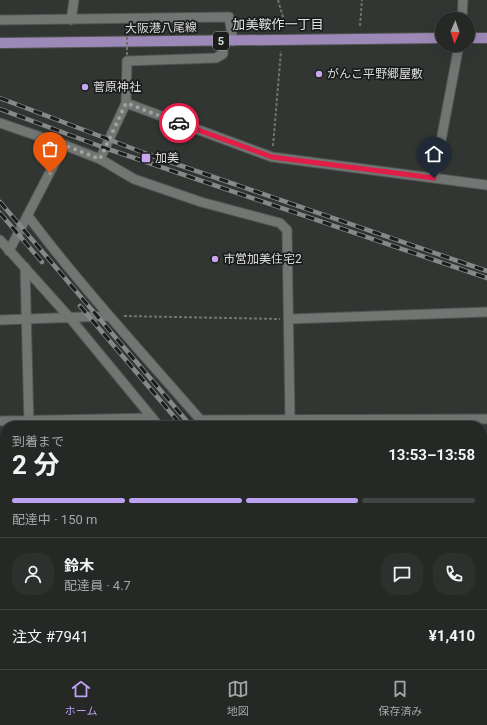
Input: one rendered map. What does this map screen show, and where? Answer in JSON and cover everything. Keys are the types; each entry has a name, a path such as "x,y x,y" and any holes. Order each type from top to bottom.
{"main road":[{"name":"大阪港八尾線","path":"0,43 435,38"},
{"path":"475,38 487,38"}],"street":[{"path":"72,20 74,0"},
{"path":"462,12 463,0"},
{"path":"0,20 229,17 228,41 223,54 216,58 128,61 126,103 100,159"},
{"path":"434,178 458,52"},
{"path":"126,103 272,157 487,185"},
{"path":"0,123 100,159 134,180 201,202 280,224 287,230 290,419"},
{"path":"9,251 64,145"},
{"path":"28,216 109,316 201,421"},
{"path":"0,240 70,318 155,421"},
{"path":"25,268 29,421"},
{"path":"289,319 487,312"},
{"path":"0,320 109,316"},
{"path":"78,421 152,418"},
{"path":"246,421 290,419 487,419"}],"path":[{"path":"278,0 286,27"},
{"path":"360,26 362,0"},
{"path":"127,28 127,56"},
{"path":"272,157 281,41"},
{"path":"109,316 289,319"}],"railway":[{"path":"0,98 147,154 487,271"},
{"path":"0,109 105,148 487,278"},
{"path":"0,202 187,421"},
{"path":"0,213 42,262"},
{"path":"80,306 178,421"}],"way so far":[{"path":"50,173 64,145 100,159 126,103 179,123"}],"place":[{"name":"がんこ平野郷屋敷","path":"319,74"},
{"name":"菅原神社","path":"85,87"},
{"name":"加美","path":"146,158"},
{"name":"市営加美住宅2","path":"215,259"}],"district":[{"name":"加美鞍作一丁目","path":"278,24"}],"route":[{"path":"179,123 272,157 434,178"}]}
